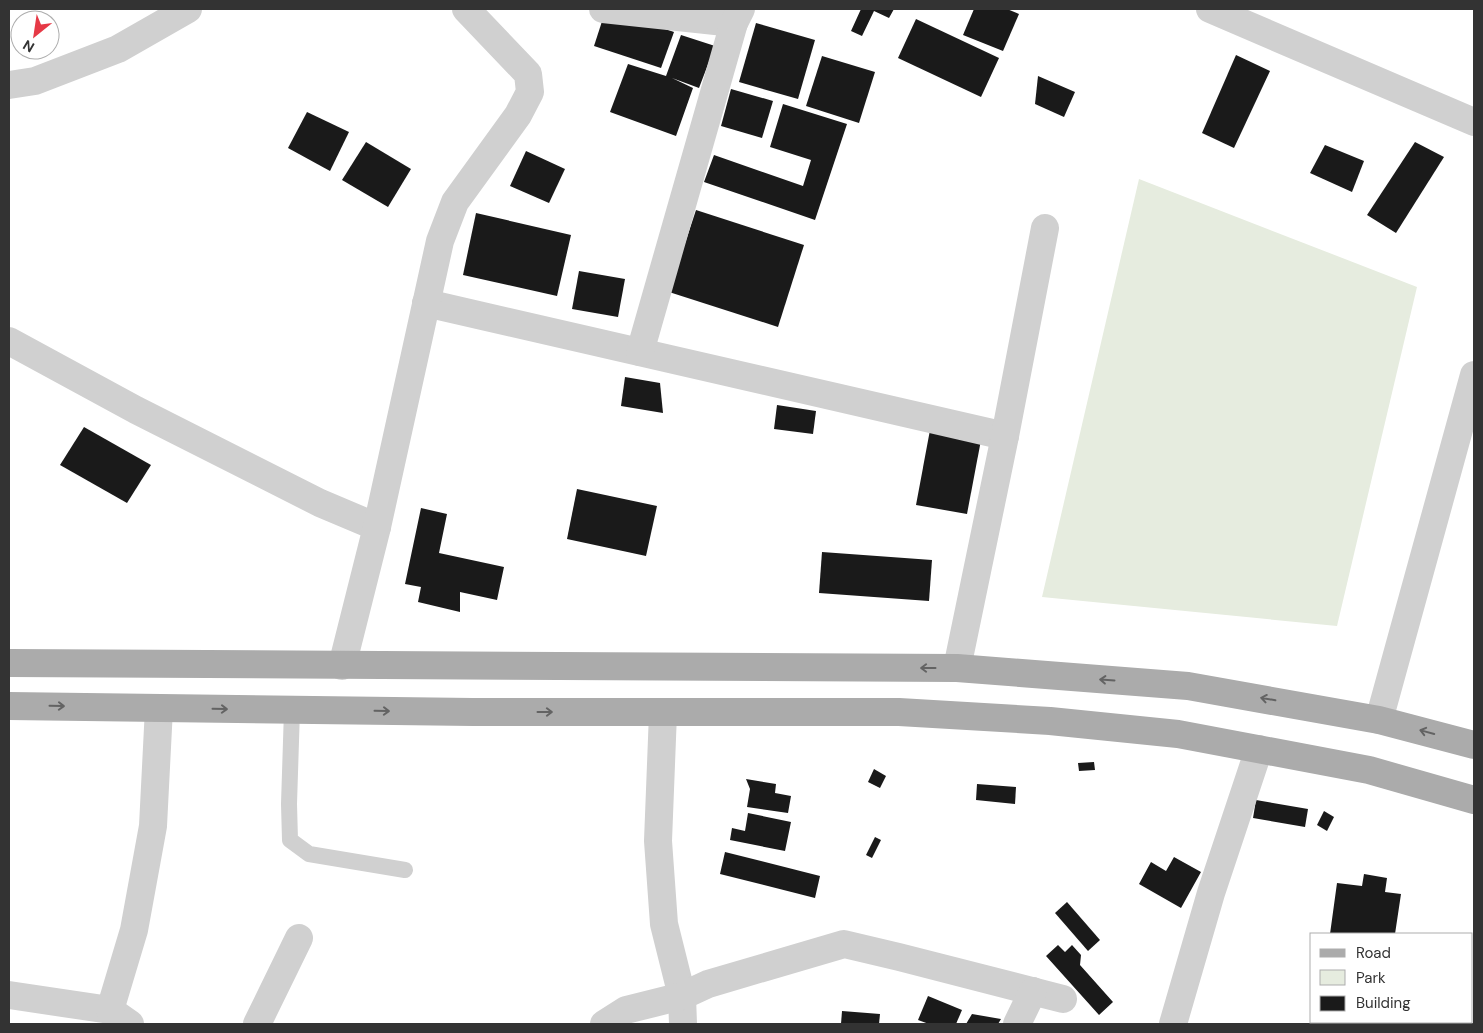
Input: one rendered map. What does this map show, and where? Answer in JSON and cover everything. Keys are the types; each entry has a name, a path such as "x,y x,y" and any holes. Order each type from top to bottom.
{"main road":[{"path":"9,663 957,668 1188,686 1379,720 1474,745"},
{"path":"9,706 663,713 899,712 1050,721 1178,734 1259,749 1369,770 1474,800"}],"street":[{"path":"9,85 35,81 118,49 188,9"},
{"path":"342,666 377,527 440,240 455,202 518,114 530,92 528,74 466,9"},
{"path":"603,9 738,16 640,352"},
{"path":"1210,9 1474,122"},
{"path":"957,668 1005,436 1045,228"},
{"path":"426,302 1005,436"},
{"path":"9,341 153,419 320,502 377,527"},
{"path":"1379,720 1474,375"},
{"path":"9,995 120,1017 153,826 159,708"},
{"path":"663,713 658,842 664,924 682,996 683,1024"},
{"path":"1173,1024 1211,893 1259,749"},
{"path":"257,1024 299,938"},
{"path":"604,1024 626,1010 682,996 708,984 844,944 1034,991 1063,1000"},
{"path":"1016,1024 1034,991"}],"lane":[{"path":"292,710 289,804 290,840 309,854 405,870"}],"green space":[{"path":"1139,179 1417,287 1337,626 1042,597"}],"building":[{"path":"606,9 674,32 661,68 594,46"},
{"path":"861,9 894,9 889,18 874,11 862,36 851,31"},
{"path":"974,9 1007,9 1019,14 1003,51 963,35"},
{"path":"916,19 999,58 981,97 898,58"},
{"path":"756,23 815,40 798,99 739,82"},
{"path":"681,35 715,46 699,88 672,78 693,88 676,136 610,112 628,64 666,76"},
{"path":"1236,55 1270,71 1234,148 1202,133"},
{"path":"822,56 875,72 859,123 806,106"},
{"path":"1038,76 1075,92 1064,117 1035,104"},
{"path":"731,89 773,101 762,138 721,126"},
{"path":"783,104 847,124 815,220 704,182 714,155 803,186 811,160 770,147"},
{"path":"307,112 349,132 330,171 288,148"},
{"path":"366,142 411,169 388,207 342,180"},
{"path":"1415,142 1444,157 1396,233 1367,215"},
{"path":"1325,145 1364,161 1352,192 1310,173"},
{"path":"526,151 565,169 549,203 510,186"},
{"path":"696,210 804,245 778,327 669,292"},
{"path":"476,213 571,235 557,296 463,275"},
{"path":"579,271 625,279 618,317 572,309"},
{"path":"625,377 660,383 663,413 621,406"},
{"path":"777,405 816,411 813,434 774,429"},
{"path":"84,427 151,465 127,503 60,465"},
{"path":"930,430 981,440 967,514 916,505"},
{"path":"577,489 657,506 646,556 567,539"},
{"path":"421,508 447,514 439,553 504,567 497,600 460,592 460,612 418,602 421,587 405,584"},
{"path":"822,552 932,560 929,601 819,593"},
{"path":"1094,762 1095,770 1079,771 1078,763"},
{"path":"874,769 886,776 880,788 868,782"},
{"path":"746,779 776,784 775,793 791,796 788,813 747,807 750,789"},
{"path":"977,784 1016,787 1015,804 976,800"},
{"path":"1256,800 1308,809 1305,827 1253,818"},
{"path":"1324,811 1334,817 1327,831 1317,825"},
{"path":"748,813 791,822 785,851 730,840 732,828 745,831"},
{"path":"875,837 881,840 872,858 866,855"},
{"path":"725,852 820,876 815,898 720,874"},
{"path":"1174,857 1201,872 1181,908 1139,884 1151,862 1166,871"},
{"path":"1364,874 1387,878 1385,892 1401,894 1395,933 1330,933 1337,883 1362,886"},
{"path":"1067,902 1100,940 1088,951 1055,913"},
{"path":"1058,945 1065,952 1072,945 1081,955 1080,965 1113,1002 1099,1015 1046,956"},
{"path":"928,996 962,1010 956,1024 929,1024 918,1020"},
{"path":"842,1011 880,1014 879,1024 841,1024"},
{"path":"972,1014 1001,1019 998,1024 966,1024"}]}
